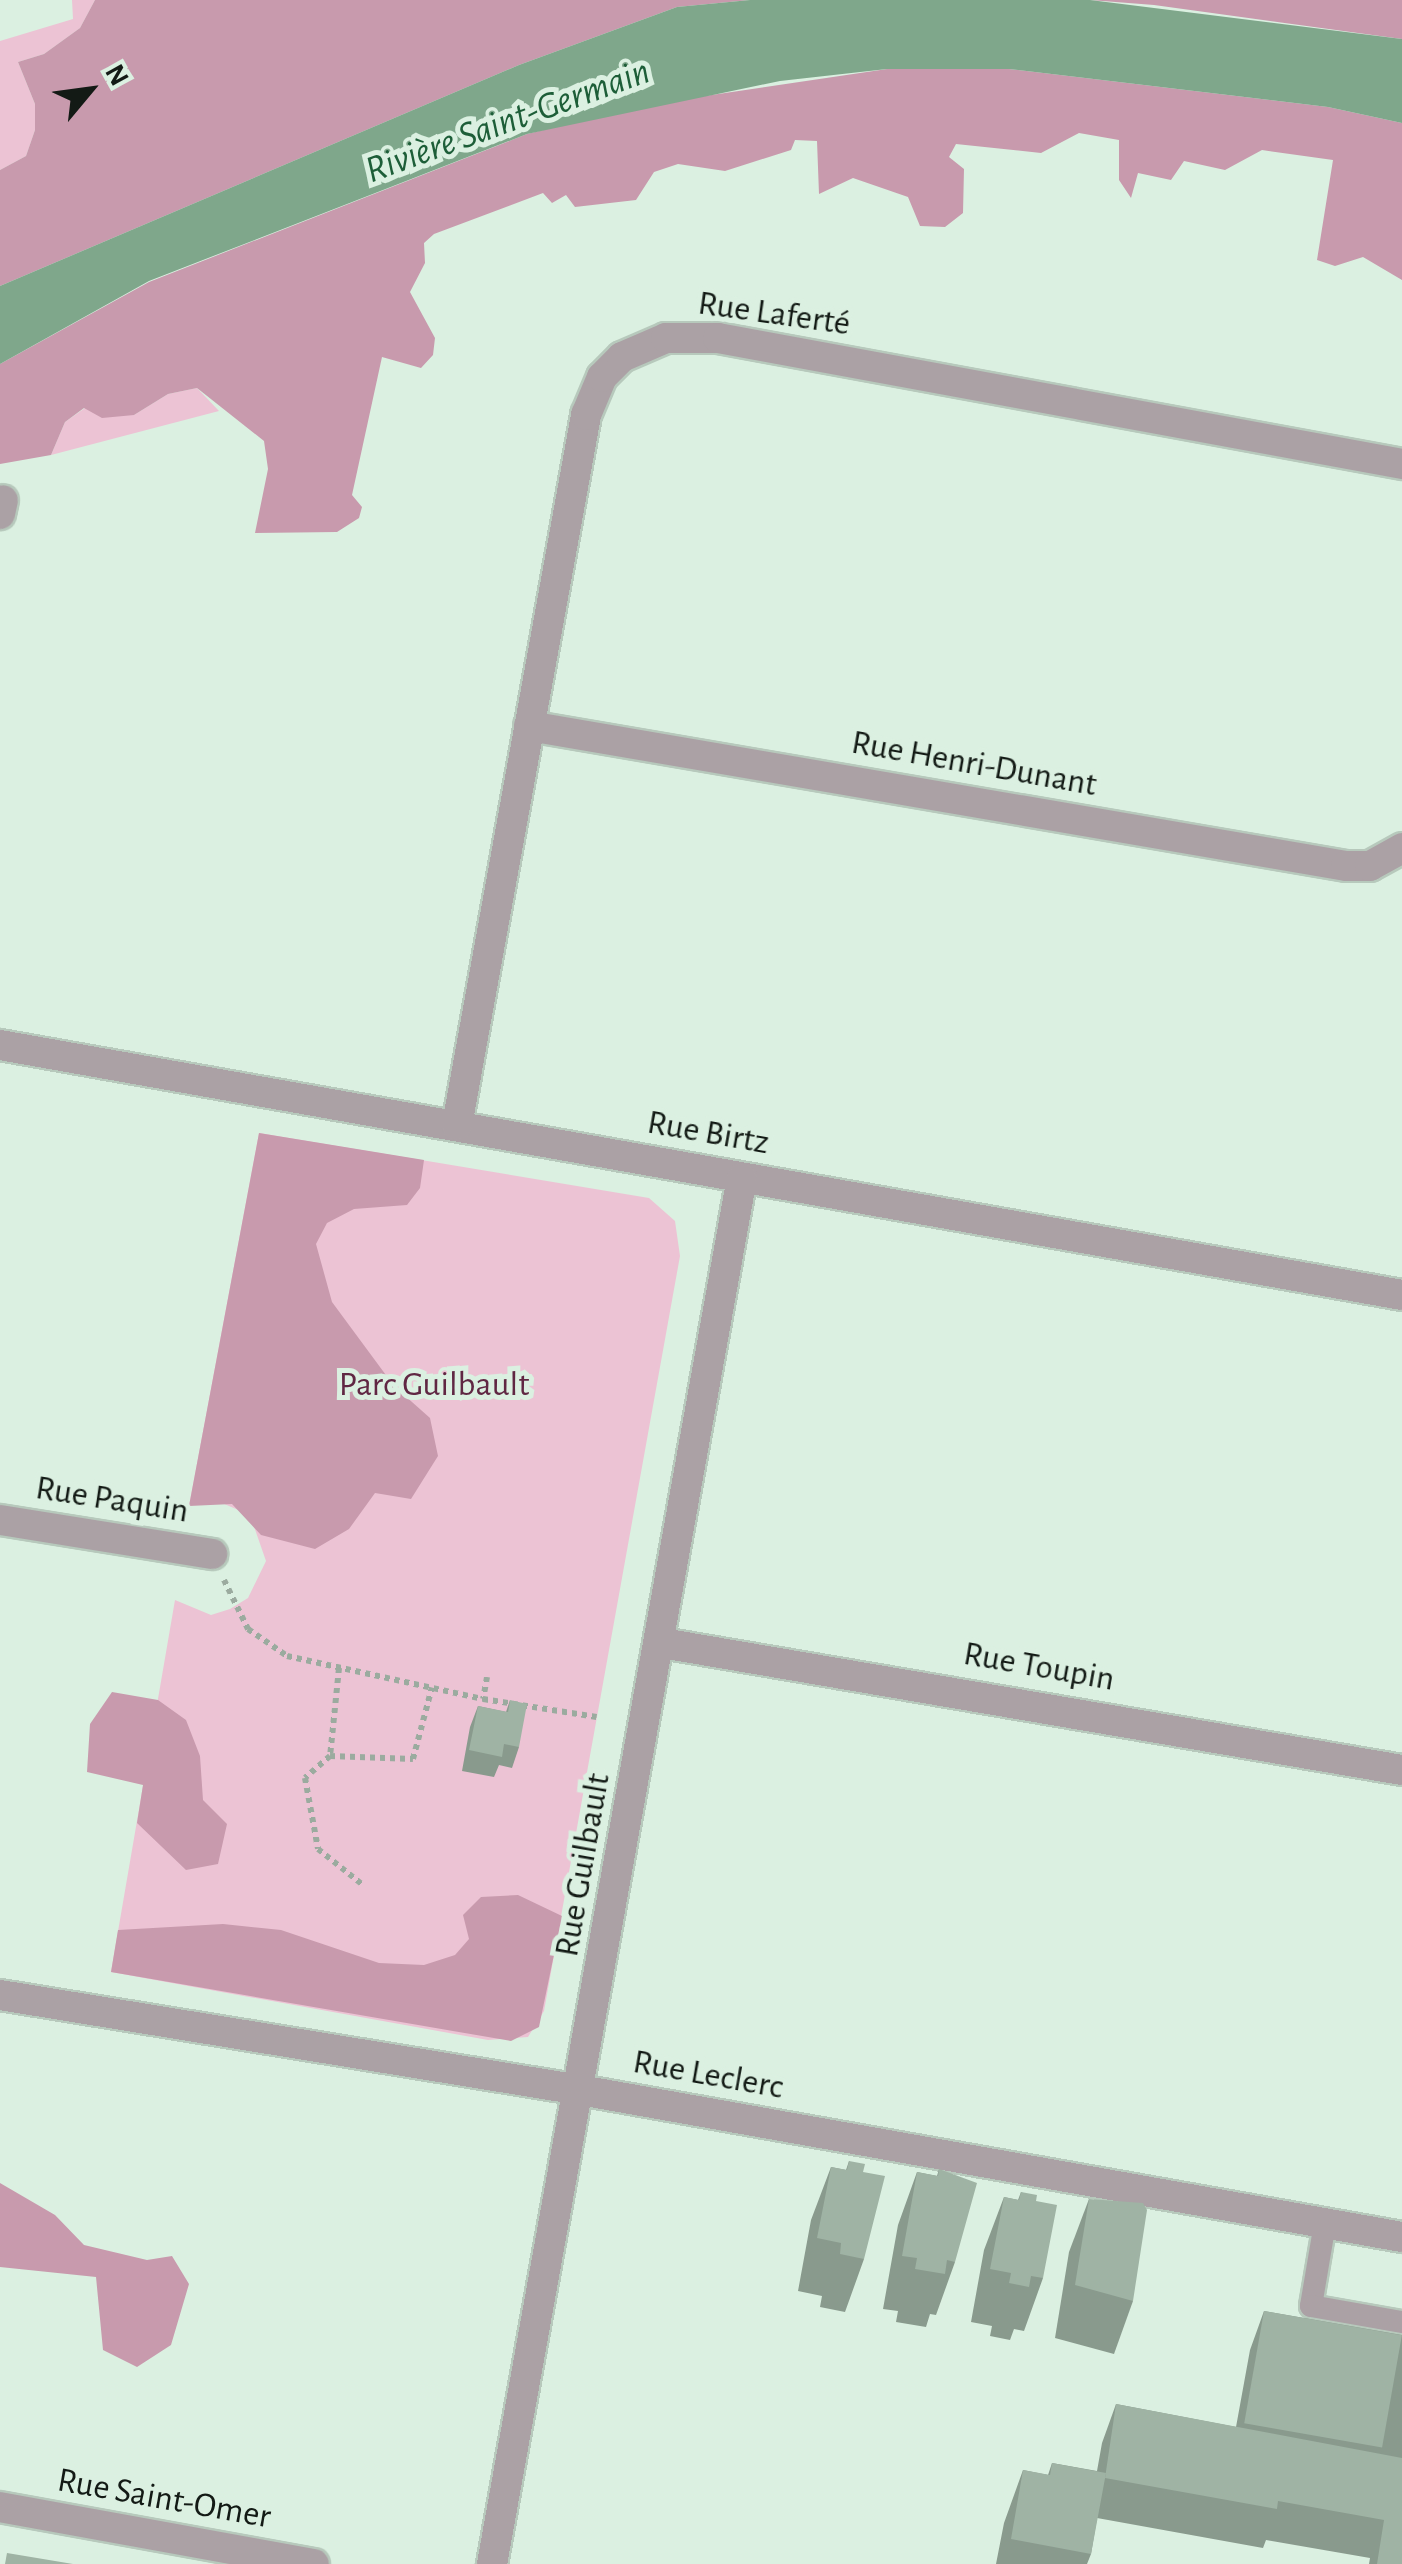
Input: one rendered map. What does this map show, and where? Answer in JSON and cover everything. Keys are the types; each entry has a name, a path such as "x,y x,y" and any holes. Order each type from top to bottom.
{"street":[{"name":"Rue Laferté","path":"457,1124 591,396 613,366 650,343 718,338 1402,464"},
{"name":"Rue Henri-Dunant","path":"529,726 1346,866 1377,863 1402,848"},
{"name":"Rue Birtz","path":"0,1045 1402,1295"},
{"name":"Rue Guilbault","path":"492,2564 662,1643 742,1178"},
{"name":"Rue Paquin","path":"0,1520 212,1554"},
{"name":"Rue Toupin","path":"662,1643 1402,1770"},
{"name":"Rue Leclerc","path":"0,1995 580,2090 1402,2237"},
{"name":"Rue Saint-Omer","path":"0,2507 314,2564"}],"lane":[{"path":"1325,2224 1311,2306 1402,2322"}],"path":[{"path":"212,1554 248,1628 264,1646 339,1668 597,1717"},
{"path":"339,1668 330,1756 305,1778 318,1850 363,1885"},
{"path":"487,1678 488,1714"},
{"path":"330,1756 413,1760 432,1687"}],"green space":[{"path":"72,0 95,0 80,28 44,54 18,62 35,104 35,130 26,156 0,170 0,41 73,19"},
{"path":"197,388 219,411 51,455 65,422 85,408 134,415 168,394"},
{"name":"Parc Guilbault","path":"259,1133 649,1198 675,1221 680,1256 544,2011 528,2037 488,2040 111,1972 175,1600 211,1615 230,1609 248,1598 266,1561 250,1515 215,1500 189,1506"}],"shaded area":[{"path":"95,0 750,0 677,7 519,65 0,286 0,170 26,156 35,130 35,104 18,62 44,54 80,28"},
{"path":"1090,0 1402,0 1402,39 1154,5"},
{"path":"887,69 1009,69 1328,107 1402,123 1402,280 1363,257 1335,266 1317,260 1333,160 1262,150 1225,170 1184,161 1171,180 1138,173 1131,198 1119,180 1119,140 1079,133 1041,153 956,144 949,157 964,169 963,213 945,227 920,226 908,197 853,178 819,194 817,141 795,140 791,150 725,171 678,164 654,172 636,200 575,207 566,195 552,203 543,193 434,234 424,243 425,263 410,292 435,338 433,355 421,368 382,357 352,495 362,507 359,518 337,532 255,533 268,469 264,441 197,388 168,394 134,415 102,418 84,408 65,422 51,455 0,464 0,364 149,282 527,134 644,105"},
{"path":"259,1133 424,1160 420,1188 407,1205 354,1209 327,1223 316,1244 332,1302 394,1386 430,1418 438,1456 411,1499 375,1493 349,1529 315,1549 261,1535 232,1504 189,1506"},
{"path":"112,1692 158,1700 186,1720 200,1756 203,1800 227,1824 218,1864 186,1870 137,1823 143,1785 87,1772 90,1724"},
{"path":"518,1895 562,1916 539,2027 511,2041 111,1972 118,1930 223,1924 281,1930 379,1963 424,1965 455,1955 469,1939 463,1915 481,1897"},
{"path":"0,2183 55,2215 84,2245 147,2260 172,2256 189,2284 171,2345 137,2367 103,2350 96,2277 0,2267"}],"water":[{"name":"Rivière Saint-Germain","path":"750,0 1090,0 1402,39 1402,123 1328,107 1009,69 887,69 780,81 527,134 149,281 0,364 0,286 519,65 677,7"}],"building":[{"path":"510,1700 527,1704 519,1747 504,1744 502,1757 469,1750 478,1706 508,1712"},
{"path":"849,2161 865,2164 863,2172 885,2176 864,2259 840,2254 841,2243 817,2238 831,2167 847,2170"},
{"path":"939,2169 977,2183 955,2262 947,2260 945,2274 915,2269 917,2258 902,2256 917,2172 938,2176"},
{"path":"1021,2192 1037,2195 1036,2201 1057,2205 1043,2278 1031,2276 1029,2287 1009,2283 1011,2273 990,2269 1004,2197 1019,2200"},
{"path":"1089,2199 1143,2203 1147,2210 1133,2301 1075,2285"},
{"path":"1264,2311 1402,2335 1382,2448 1244,2423"},
{"path":"1116,2404 1402,2458 1402,2564 1377,2564 1384,2520 1278,2501 1277,2509 1105,2478"},
{"path":"1052,2463 1106,2473 1091,2554 1011,2539 1023,2470 1050,2475"},
{"path":"7,2553 73,2564 5,2564"}]}
